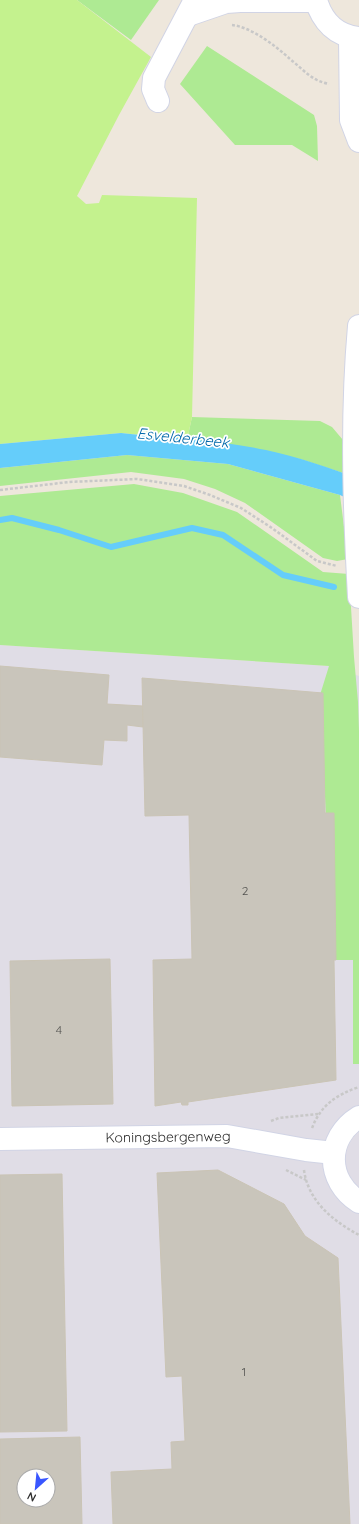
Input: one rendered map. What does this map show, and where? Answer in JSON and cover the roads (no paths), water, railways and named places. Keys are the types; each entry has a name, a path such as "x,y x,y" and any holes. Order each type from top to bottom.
{"street":[{"path":"158,101 153,90 154,78 192,8 240,1 316,1 319,11 327,23 338,32 354,37 350,87 351,120 359,141"},
{"path":"359,326 355,375 356,524 359,597"},
{"path":"359,1117 350,1123 340,1136 334,1153 334,1167 338,1181 347,1192 359,1202"},
{"name":"Koningsbergenweg","path":"0,1139 227,1136 306,1150 334,1153"}],"water":[{"name":"Esvelderbeek","path":"121,433 230,444 266,450 301,459 359,479 359,504 340,495 228,464 127,455 0,468 0,444"}],"waterway":[{"path":"0,520 12,518 59,530 111,547 192,528 223,535 283,575 334,587"}]}
